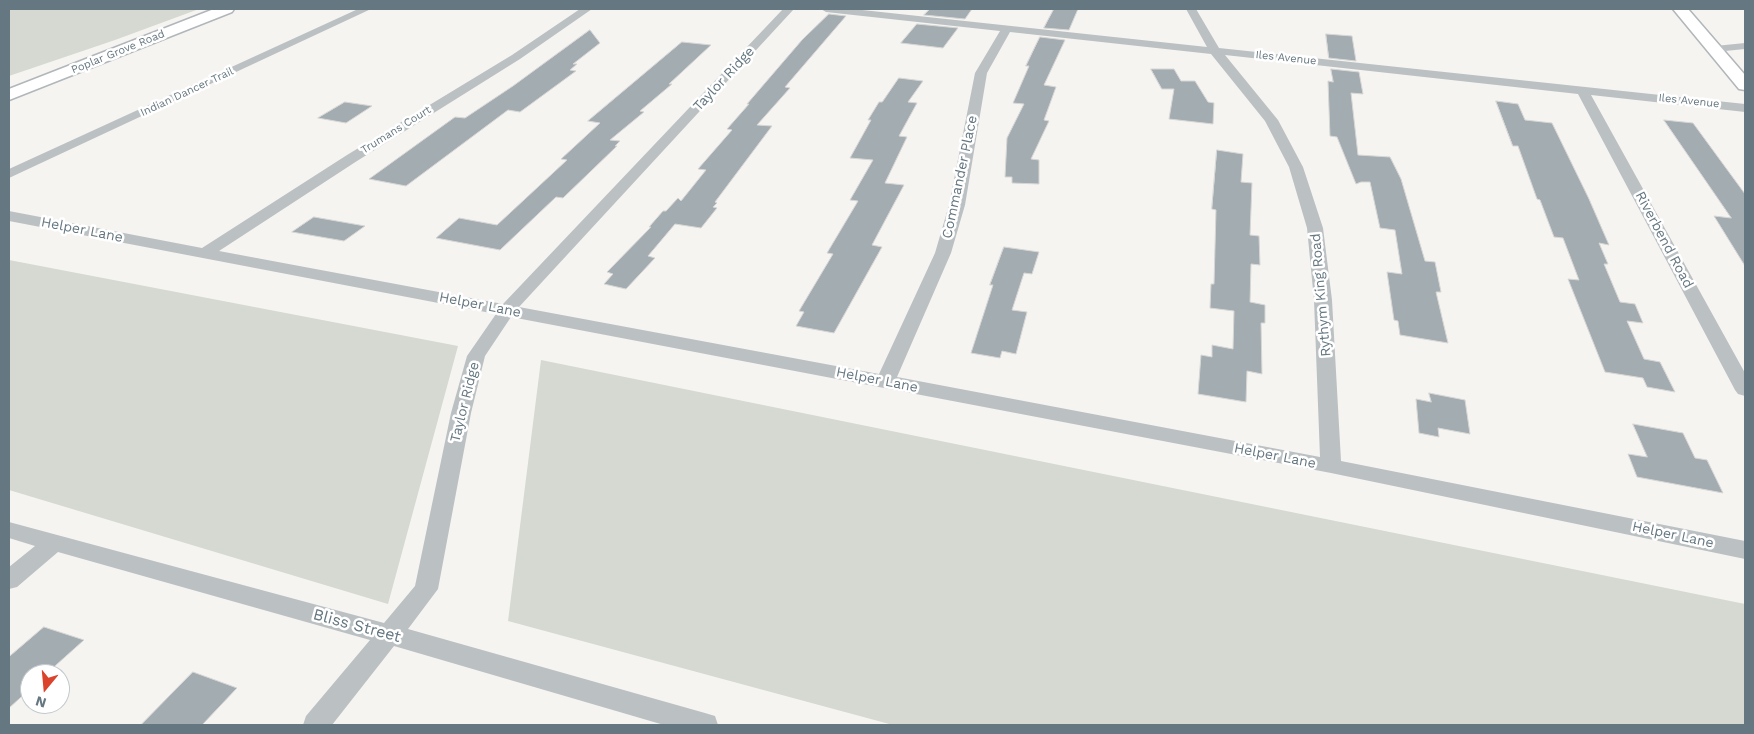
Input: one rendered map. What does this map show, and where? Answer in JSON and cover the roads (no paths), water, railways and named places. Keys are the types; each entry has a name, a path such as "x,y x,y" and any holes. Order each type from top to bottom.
{"main road":[{"name":"Poplar Grove Road","path":"9,95 227,9"},
{"path":"1680,9 1745,85"}],"street":[{"name":"Indian Dancer Trail","path":"9,174 366,9"},
{"name":"Trumans Court","path":"205,253 352,158 516,57 587,9"},
{"name":"Taylor Ridge","path":"316,725 391,635 426,589 461,413 476,356 507,310 789,9"},
{"name":"Iles Avenue","path":"826,9 1745,108"},
{"name":"Rythym King Road","path":"1191,9 1215,50 1271,120 1296,167 1315,228 1323,300 1330,466"},
{"name":"Commander Place","path":"885,382 943,253 957,205 981,73 1007,28"},
{"path":"1715,49 1745,46"},
{"name":"Riverbend Road","path":"1582,90 1745,390"},
{"name":"Helper Lane","path":"9,216 1330,466 1745,550"},
{"name":"Bliss Street","path":"9,530 391,635 705,725"},
{"path":"9,580 54,543"}]}
